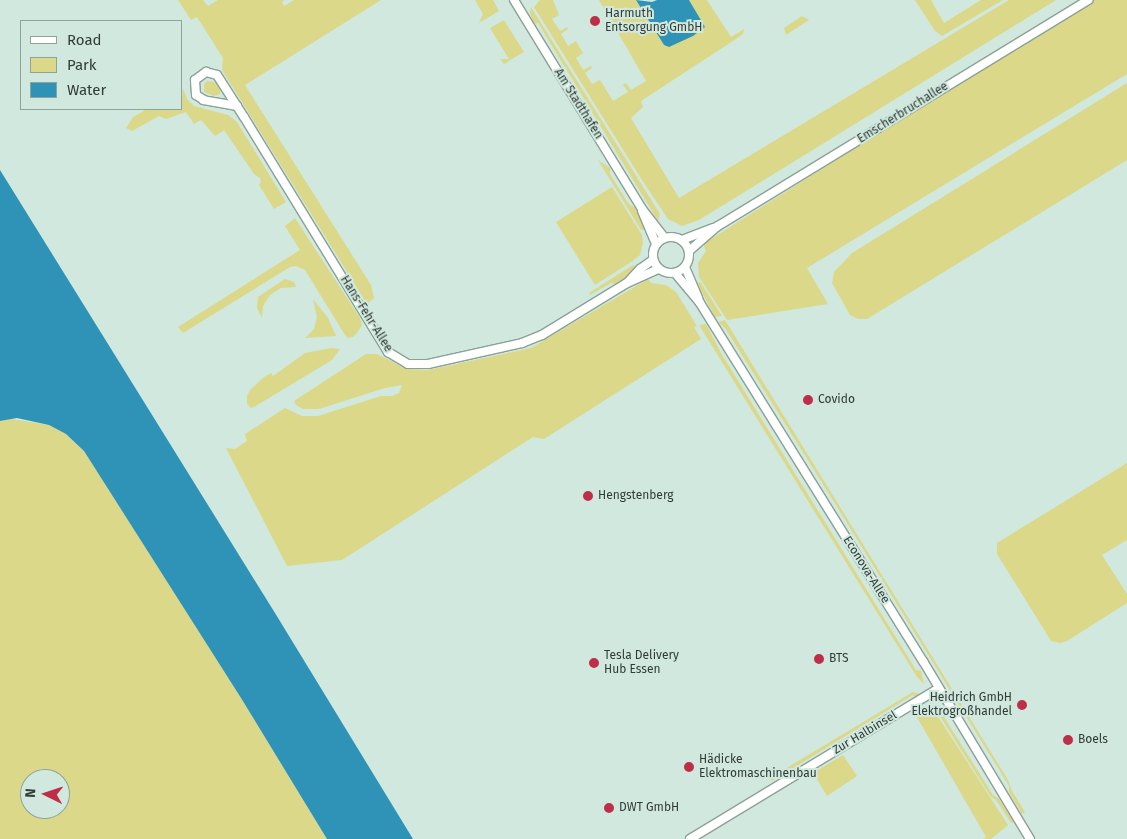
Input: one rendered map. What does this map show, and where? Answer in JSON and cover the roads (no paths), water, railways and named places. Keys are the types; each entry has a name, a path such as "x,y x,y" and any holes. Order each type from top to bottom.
{"street":[{"name":"Am Stadthafen","path":"514,0 642,209 665,238"},
{"name":"Emscherbruchallee","path":"689,251 718,226 1088,0"},
{"name":"Hans-Fehr-Allee","path":"237,106 204,100 196,95 195,80 206,72 217,75 237,106 388,352 408,364 428,364 522,344 542,335 627,283 658,269"},
{"name":"Am Stadthafen","path":"642,209 656,244"},
{"name":"Emscherbruchallee","path":"682,240 718,226"},
{"path":"672,237 682,240 689,251 685,267 676,273 664,273 658,269 653,260 656,244 665,238 672,237"},
{"name":"Hans-Fehr-Allee","path":"627,283 640,269 653,260"},
{"name":"Econova-Allee","path":"685,267 700,302"},
{"name":"Econova-Allee","path":"676,273 700,302 1030,839"},
{"name":"Zur Halbinsel","path":"690,839 938,689"}],"water":[{"path":"636,0 652,2 657,0 689,0 705,27 693,36 669,47 664,45"},
{"path":"0,170 413,839 327,839 241,698 84,451 66,434 49,425 17,418 0,421"}],"place":[{"name":"Harmuth Entsorgung GmbH","path":"595,21"},
{"name":"Covido","path":"808,400"},
{"name":"Hengstenberg","path":"588,496"},
{"name":"BTS","path":"819,659"},
{"name":"Tesla Delivery Hub Essen","path":"594,663"},
{"name":"Heidrich GmbH Elektrogroßhandel","path":"1022,705"},
{"name":"Boels","path":"1068,740"},
{"name":"Hädicke Elektromaschinenbau","path":"689,767"},
{"name":"DWT GmbH","path":"609,808"}]}
